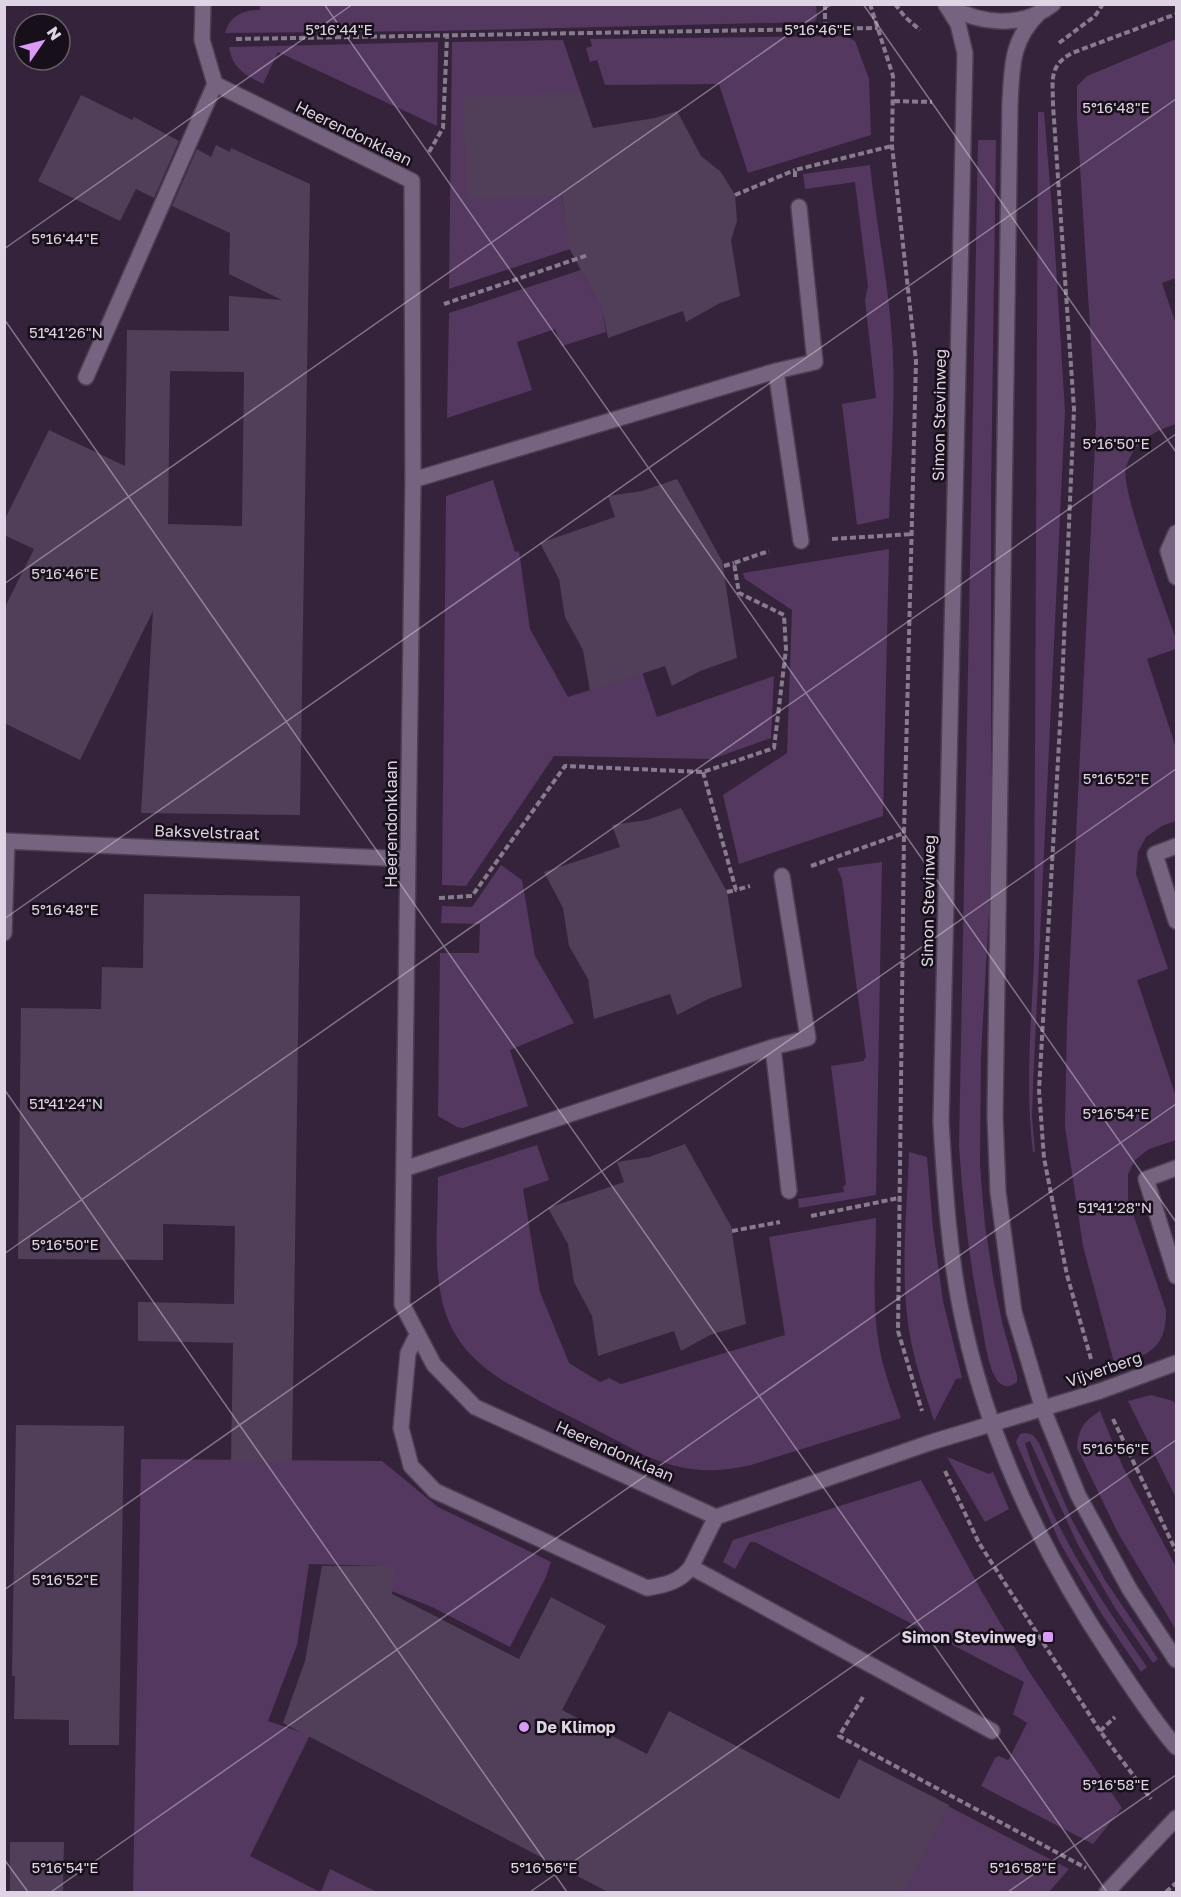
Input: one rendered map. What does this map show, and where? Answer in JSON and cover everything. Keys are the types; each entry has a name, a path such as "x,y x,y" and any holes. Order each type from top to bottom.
{"street":[{"path":"86,378 215,84 202,40 204,4"},
{"path":"945,5 965,16 994,22 1022,20 1053,4"},
{"name":"Simon Stevinweg","path":"945,5 958,24 965,53 941,1122 947,1220 964,1325 991,1425 1027,1512 1081,1611 1138,1697 1176,1747"},
{"path":"1039,13 1028,24 1015,50 1010,103 995,1116 998,1192 1014,1312 1043,1409 1078,1496 1130,1590 1176,1660"},
{"name":"Heerendonklaan","path":"215,84 412,181 413,480 402,1304 434,1365 475,1407 716,1516"},
{"path":"413,480 776,371 815,362 799,207"},
{"path":"776,371 801,541"},
{"path":"1176,533 1168,551 1176,577"},
{"path":"4,933 6,841"},
{"name":"Baksvelstraat","path":"6,841 408,858"},
{"path":"1176,846 1155,854 1176,921"},
{"path":"404,1169 773,1047 808,1038 782,876"},
{"path":"773,1047 789,1191"},
{"path":"1176,1168 1146,1179 1176,1276"},
{"path":"417,1335 408,1353 401,1428 411,1466 435,1491 647,1588 667,1585 684,1577 691,1568 716,1516 932,1442 991,1425"},
{"name":"Vijverberg","path":"991,1425 1100,1391 1176,1362"},
{"path":"691,1568 992,1731"},
{"path":"1111,1888 1176,1818"}],"path":[{"path":"825,4 825,28"},
{"path":"202,40 878,28 870,4"},
{"path":"1054,47 1095,16 1103,4"},
{"path":"1176,14 1061,59 1056,64 1053,73 1053,105 1074,409 1060,720 1039,1090 1044,1158 1067,1275 1100,1391 1176,1551"},
{"path":"412,181 443,128 447,37"},
{"path":"1058,53 1061,59"},
{"path":"735,195 795,170 892,146"},
{"path":"795,170 799,207"},
{"path":"412,315 588,255"},
{"path":"724,566 801,541 912,534"},
{"path":"409,901 472,896 565,766 703,772 774,748 786,649 784,615 739,593 734,563"},
{"path":"727,892 736,890"},
{"path":"789,1191 792,1220"},
{"path":"732,1231 899,1198"},
{"path":"879,1670 839,1736 1111,1888"},
{"path":"1166,1893 1176,1883"}],"shaded area":[{"path":"816,4 817,17 811,22 433,31 225,33 234,18 248,11 260,10 260,5"},
{"path":"845,36 855,41 869,79 871,135 748,173 719,84 605,85 597,60 590,62 586,48 592,46 590,39"},
{"path":"1176,39 1176,278 1162,283 1176,324 1176,424 1159,430 1139,444 1126,467 1126,479 1136,523 1176,639 1176,649 1147,659 1176,748 1176,821 1162,826 1146,837 1138,852 1136,874 1168,969 1137,980 1176,1097 1176,1140 1149,1149 1135,1160 1128,1174 1128,1199 1166,1310 1163,1333 1159,1342 1146,1354 1115,1366 1083,1246 1065,1127 1067,1022 1096,424 1077,86 1087,76"},
{"path":"563,40 581,93 577,94 561,192 570,249 449,289 452,42"},
{"path":"438,42 437,126 278,52 263,84 236,66 229,47"},
{"path":"1038,112 1044,112 1065,411 1033,1085 1032,1117 1035,1152 1033,1152 1029,1081 1034,961"},
{"path":"978,140 996,140 991,496 991,875 981,1057 980,1165 985,1226 994,1283 1017,1376 1017,1382 1008,1386 999,1383 995,1377 986,1349 970,1254 959,1146"},
{"path":"870,165 890,316 894,383 893,428 889,518 857,525 842,404 876,398 865,300 868,286 855,182 805,189 803,174"},
{"path":"581,270 605,314 603,315 606,332 562,346 555,329 517,342 532,390 447,418 449,313"},
{"path":"493,480 515,552 519,551 530,629 568,697 642,672 657,717 774,676 771,738 712,759 554,756 466,886 442,885 446,496"},
{"path":"889,549 883,816 739,864 723,795 787,753 792,610 745,579 743,573"},
{"path":"882,862 876,1195 799,1208 798,1199 844,1192 843,1187 846,1184 831,1066 863,1061 866,1057 842,879 837,868"},
{"path":"501,865 522,880 535,956 574,1023 510,1050 528,1106 463,1128 438,1116 440,953 479,953 480,924 441,923 442,906 472,907"},
{"path":"537,1145 549,1180 523,1189 540,1292 569,1363 600,1382 609,1378 621,1384 785,1335 769,1237 876,1218 875,1293 879,1348 901,1418 751,1465 723,1470 697,1470 672,1465 644,1455 521,1391 487,1369 459,1340 449,1322 442,1300 437,1254 438,1177"},
{"path":"909,1152 927,1157 933,1229 943,1301 962,1378 956,1379 934,1421 916,1361 907,1318 905,1247"},
{"path":"1151,1395 1173,1401 1176,1404 1176,1498 1128,1401"},
{"path":"1100,1411 1122,1465 1176,1567 1176,1630 1118,1533 1077,1448 1083,1426"},
{"path":"1020,1434 1033,1435 1039,1443 1072,1520 1105,1580 1158,1659 1153,1663 1115,1608 1078,1545 1030,1441 1025,1443 1035,1473 1077,1560 1147,1667 1141,1672 1101,1613 1060,1543 1016,1442"},
{"path":"947,1457 989,1474 993,1472 1009,1509 985,1522"},
{"path":"141,1459 382,1461 438,1507 551,1562 545,1579 510,1647 432,1607 384,1588 380,1566 309,1564 297,1645 268,1721 310,1735 250,1856 320,1892 133,1892"},
{"path":"921,1480 982,1592 1028,1670 1122,1808 1093,1844 981,1786 995,1758 999,1756 1009,1759 1027,1723 1013,1714 1024,1682 755,1542 750,1542 735,1569 723,1562 733,1540"},
{"path":"948,1806 1069,1869 1049,1892 903,1892"},
{"path":"330,1869 377,1892 321,1892"}],"building":[{"path":"581,93 593,128 655,118 677,111 701,156 721,172 735,195 737,221 731,240 740,296 720,303 686,322 683,311 608,338 602,309 569,248 562,196 467,199 463,97"},
{"path":"81,95 132,120 134,117 179,141 154,198 136,189 120,221 38,181"},
{"path":"216,145 230,152 231,148 310,184 300,815 141,813 153,611 80,760 4,723 4,609 34,549 4,535 4,521 49,430 125,466 127,330 229,331 229,296 282,300 229,274 230,233 172,206 197,149 211,157","holes":["170,371 244,372 242,526 168,524"]},
{"path":"677,479 722,561 737,658 700,671 672,686 665,666 590,691 583,650 565,617 559,579 540,543 615,517 608,496 642,491"},
{"path":"681,808 727,892 742,987 710,998 677,1015 670,994 594,1019 588,979 569,946 563,908 544,872 620,847 612,825 647,820"},
{"path":"144,894 300,896 292,1462 231,1461 233,1343 138,1341 138,1302 234,1304 235,1226 163,1224 163,1260 18,1259 21,1008 101,1009 102,967 143,968"},
{"path":"685,1144 731,1226 746,1324 710,1335 681,1351 674,1331 598,1356 592,1316 574,1282 568,1244 548,1208 624,1182 617,1162 649,1157"},
{"path":"16,1425 124,1426 119,1745 69,1745 69,1720 14,1719 15,1676 12,1676"},
{"name":"De Klimop","path":"322,1566 394,1566 392,1594 519,1659 551,1597 606,1626 562,1710 647,1754 669,1711 839,1799 859,1759 949,1805 903,1893 610,1893 283,1723 305,1661"},
{"path":"10,1842 64,1842 63,1893 10,1893"}],"place":[{"name":"Simon Stevinweg","path":"1048,1637"},
{"name":"De Klimop","path":"524,1727"}]}
